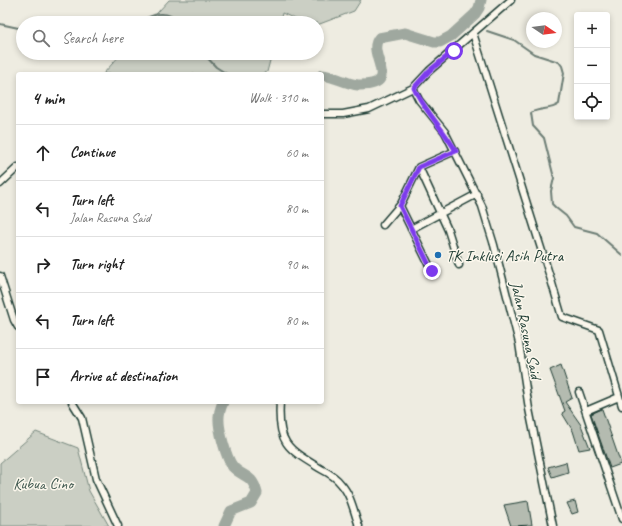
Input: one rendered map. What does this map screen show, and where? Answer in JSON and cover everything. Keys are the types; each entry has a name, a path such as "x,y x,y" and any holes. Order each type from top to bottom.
{"street":[{"path":"324,114 342,114 369,109 414,88 429,71 511,0"},
{"path":"473,33 549,272 558,308 562,317 599,330 622,406"},
{"name":"Jalan Rasuna Said","path":"414,88 419,100 445,132 456,151 477,194 494,245 519,343 529,409 553,526"},
{"path":"383,225 400,206 419,167 456,151"},
{"path":"419,167 450,233 460,265"},
{"path":"0,184 16,169"},
{"path":"411,229 477,194"},
{"path":"400,206 432,271"},
{"path":"0,276 16,324"},
{"path":"579,392 622,519"},
{"path":"586,411 619,397"},
{"path":"73,404 82,418 96,479 118,526"},
{"path":"280,404 279,418 281,436 294,452 341,483 347,491 360,526"}],"green space":[{"path":"169,0 361,0 354,11 324,22 324,16 289,16 282,13 281,16 154,16"},
{"path":"116,60 270,60 267,72 105,72"},
{"name":"Kubua Cino","path":"36,432 78,448 89,491 109,526 0,526 0,463"}],"building":[{"path":"561,365 572,398 565,402 581,425 590,448 579,450 573,431 562,413 565,411 550,370"},
{"path":"602,409 621,464 610,468 591,414"},
{"path":"566,462 568,472 552,477 548,467"},
{"path":"528,501 532,525 511,526 504,505"},
{"path":"575,501 578,512 572,514 567,503"}],"waterway":[{"path":"324,75 358,85 372,84 379,80 381,75 376,52 376,45 379,38 405,33 434,42 440,42 451,36 475,14 479,8 481,0"},
{"path":"152,16 160,14 170,16"},
{"path":"0,24 16,27"},
{"path":"487,31 514,40 534,54 559,62 562,66 564,73 559,104 552,108 537,110 531,113 533,126 544,138 554,178 551,191 552,204 566,216 574,227 597,233 622,255"},
{"path":"210,60 216,67 224,72"},
{"path":"222,404 219,413 219,422 225,450 230,463 253,482 257,493 251,503 231,511 224,526"}],"place":[{"name":"TK Inklusi Asih Putra","path":"438,255"}],"route":[{"path":"432,271 400,206 419,167 456,151 445,132 419,100 414,88 419,80 454,51"}]}
